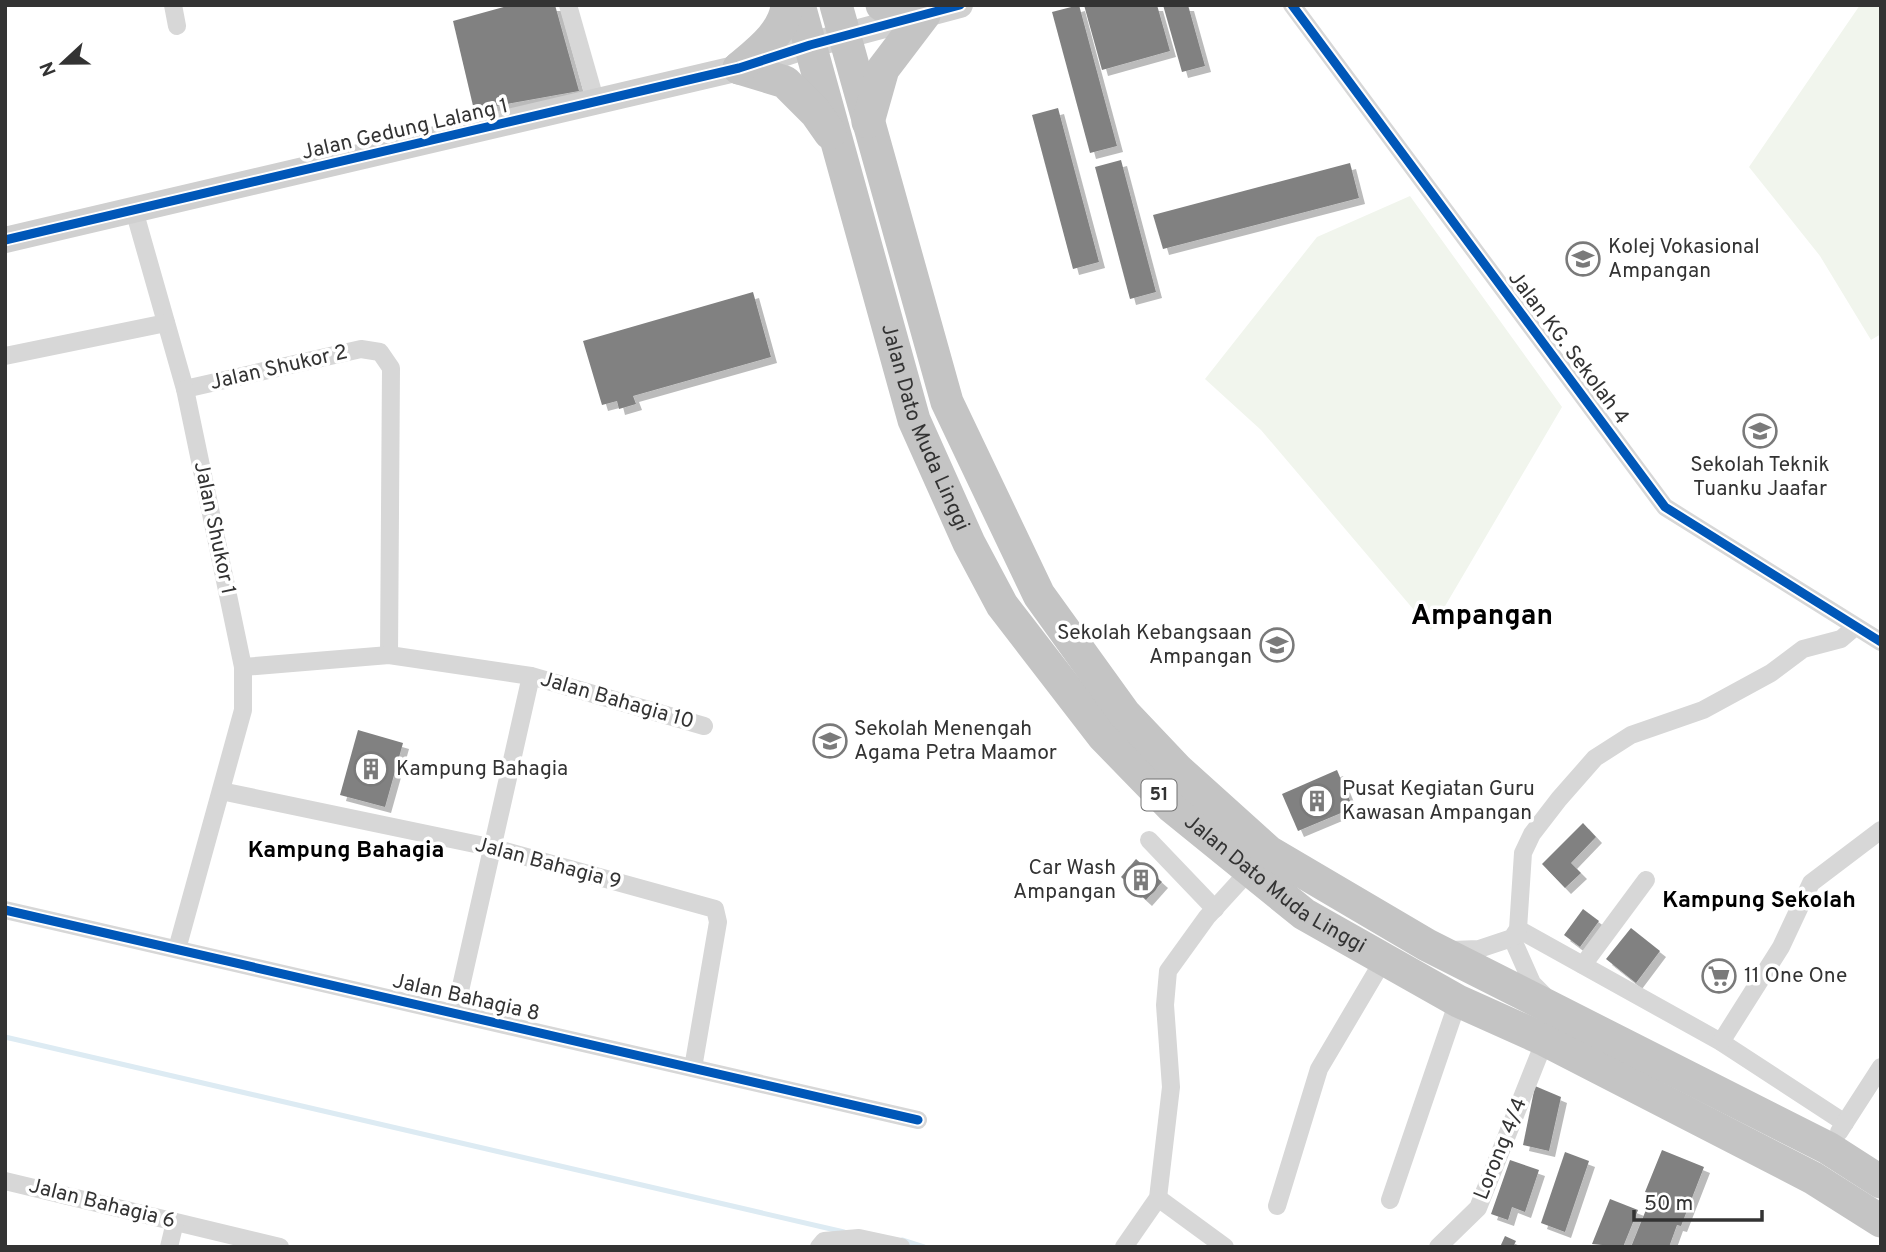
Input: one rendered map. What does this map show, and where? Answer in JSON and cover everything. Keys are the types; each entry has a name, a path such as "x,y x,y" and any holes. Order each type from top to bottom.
{"highway":[{"path":"739,68 770,41 787,5"},
{"name":"51","path":"799,5 810,45"},
{"path":"868,122 883,69 925,15 882,5"},
{"name":"Jalan Dato Muda Linggi","path":"840,21 947,402 1039,595 1124,713 1224,813 1269,852 1427,945 1560,1010 1837,1135 1881,1182"},
{"name":"Jalan Dato Muda Linggi","path":"810,45 914,420 969,543 1002,605 1102,736 1172,807 1304,914 1458,1001 1545,1040 1813,1178 1881,1221"},
{"path":"739,68 785,82 816,113 837,144"}],"street":[{"path":"173,5 177,26"},
{"path":"568,5 596,103"},
{"name":"Jalan Gedung Lalang 1","path":"5,240 739,68 810,45 840,21 925,15 960,5"},
{"name":"Jalan KG. Sekolah 4","path":"1292,5 1665,507 1881,642"},
{"name":"Jalan Shukor 2","path":"134,210 185,389 361,349 380,352 391,368 389,654"},
{"path":"5,356 166,323"},
{"name":"Jalan Shukor 1","path":"177,949 243,710 243,667 185,389"},
{"path":"1560,1010 1532,983 1515,933 1523,853 1545,817 1595,758 1631,735 1703,710 1771,673 1802,649 1841,639 1855,627"},
{"name":"Jalan Bahagia 10","path":"243,667 389,654 531,676 704,726"},
{"name":"Jalan Bahagia 10","path":"455,1013 531,676"},
{"name":"Jalan Bahagia 9","path":"221,791 494,848 715,909 718,922 693,1068"},
{"path":"1721,1042 1781,947 1811,883 1881,830"},
{"path":"1149,839 1215,909"},
{"path":"1125,1247 1158,1198 1171,1087 1165,985 1173,961 1249,871"},
{"path":"1583,965 1646,880"},
{"name":"Jalan Bahagia 8","path":"5,910 918,1120"},
{"path":"1427,945 1460,952 1515,933 1583,965 1721,1042 1837,1135 1881,1067"},
{"path":"1277,1206 1319,1069 1384,959"},
{"path":"1390,1200 1458,1001"},
{"name":"Lorong 4/4","path":"1438,1247 1478,1208 1545,1040"},
{"name":"Jalan Bahagia 6","path":"5,1181 280,1247"},
{"path":"1158,1198 1225,1247"},
{"path":"169,1247 175,1222"},
{"path":"819,1247 824,1241 859,1238 901,1247"}],"shaded area":[{"path":"1860,5 1881,5 1881,334 1871,340 1820,256 1749,167"},
{"path":"1410,196 1562,407 1431,630 1261,430 1205,379 1317,237"}],"building":[{"path":"511,5 555,5 579,91 474,110 453,21"},
{"path":"1079,5 1117,146 1090,153 1052,12"},
{"path":"1084,5 1157,5 1170,51 1102,70"},
{"path":"1163,5 1188,5 1205,66 1182,72"},
{"path":"1058,108 1099,262 1073,269 1032,115"},
{"path":"1121,160 1156,292 1130,299 1095,167"},
{"path":"1350,163 1359,198 1163,249 1153,215"},
{"path":"753,292 771,357 633,396 636,404 619,409 617,401 602,405 583,341"},
{"name":"Kampung Bahagia","path":"358,730 403,743 385,807 340,795"},
{"name":"Pusat Kegiatan Guru Kawasan Ampangan","path":"1337,770 1353,808 1298,831 1282,794"},
{"path":"1583,823 1596,837 1571,863 1581,873 1565,888 1542,864"},
{"name":"Car Wash Ampangan","path":"1136,859 1162,882 1146,900 1121,877"},
{"path":"1583,909 1599,921 1580,947 1564,935"},
{"path":"1631,928 1660,951 1636,983 1606,959"},
{"path":"1535,1086 1561,1097 1549,1151 1523,1145"},
{"path":"1662,1150 1704,1167 1681,1226 1677,1225 1669,1247 1631,1247 1652,1195 1645,1192"},
{"path":"1565,1152 1589,1161 1565,1232 1541,1223"},
{"path":"1510,1160 1539,1170 1525,1212 1512,1207 1508,1220 1491,1214"},
{"path":"1610,1199 1638,1210 1623,1247 1592,1244"},
{"path":"1505,1236 1516,1241 1513,1247 1500,1247"}],"waterway":[{"path":"5,1037 844,1232"},
{"path":"902,1240 924,1247"}],"cycle path":[{"path":"5,240 739,68 810,45 960,5"},
{"path":"1292,5 1665,507 1881,642"},
{"path":"5,910 918,1120"}],"place":[{"name":"Kolej Vokasional Ampangan","path":"1583,259"},
{"name":"Sekolah Teknik Tuanku Jaafar","path":"1760,431"},
{"name":"Sekolah Kebangsaan Ampangan","path":"1277,645"},
{"name":"Sekolah Menengah Agama Petra Maamor","path":"830,741"},
{"name":"Kampung Bahagia","path":"371,769"},
{"name":"Pusat Kegiatan Guru Kawasan Ampangan","path":"1317,801"},
{"name":"Car Wash Ampangan","path":"1141,880"},
{"name":"11 One One","path":"1719,976"}],"district":[{"name":"Ampangan","path":"1482,617"},
{"name":"Kampung Bahagia","path":"346,851"},
{"name":"Kampung Sekolah","path":"1759,901"}]}
